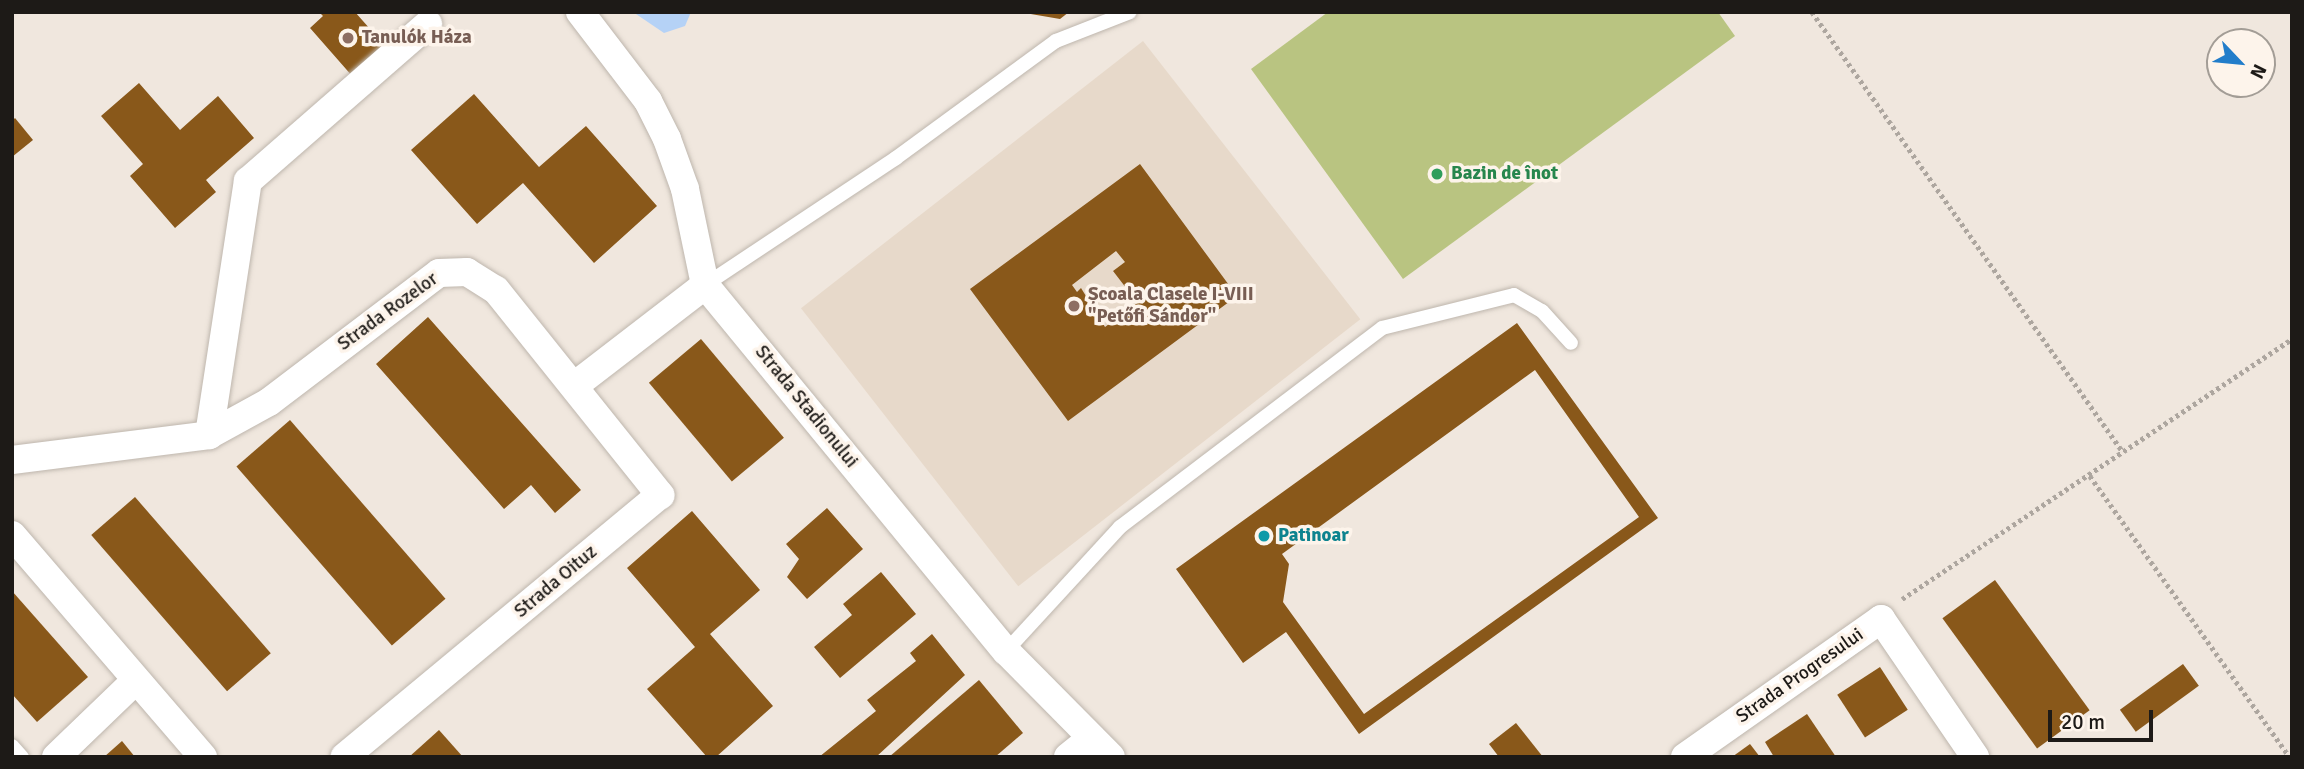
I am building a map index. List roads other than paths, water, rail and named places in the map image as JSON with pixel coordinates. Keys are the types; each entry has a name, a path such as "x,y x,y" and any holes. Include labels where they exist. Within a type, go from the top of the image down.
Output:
{"street":[{"name":"Strada Stadionului","path":"580,12 648,101 667,139 685,189 705,285 1006,650 1078,748 1111,757"},
{"path":"209,435 248,181 428,24"},
{"name":"Strada Rozelor","path":"12,460 209,435 269,402 422,283 454,271 496,290 574,386"},
{"path":"574,386 705,285"},
{"name":"Strada Oituz","path":"345,757 660,495 574,386"},
{"path":"12,535 203,757"},
{"name":"Strada Progresului","path":"1685,757 1881,619 1975,757"},
{"path":"56,757 135,681"}],"lane":[{"path":"705,285 896,158 1056,41 1130,12"},
{"path":"1006,650 1120,527 1382,328 1514,295 1542,311 1571,343"},
{"path":"12,746 22,757"}],"water":[{"path":"633,12 691,12 685,26 664,33"}],"place":[{"name":"Tanulók Háza","path":"348,38"},
{"name":"Bazin de înot","path":"1437,174"},
{"name":"Școala Clasele I-VIII \"Petőfi Sándor\"","path":"1074,306"},
{"name":"Patinoar","path":"1264,536"}]}
